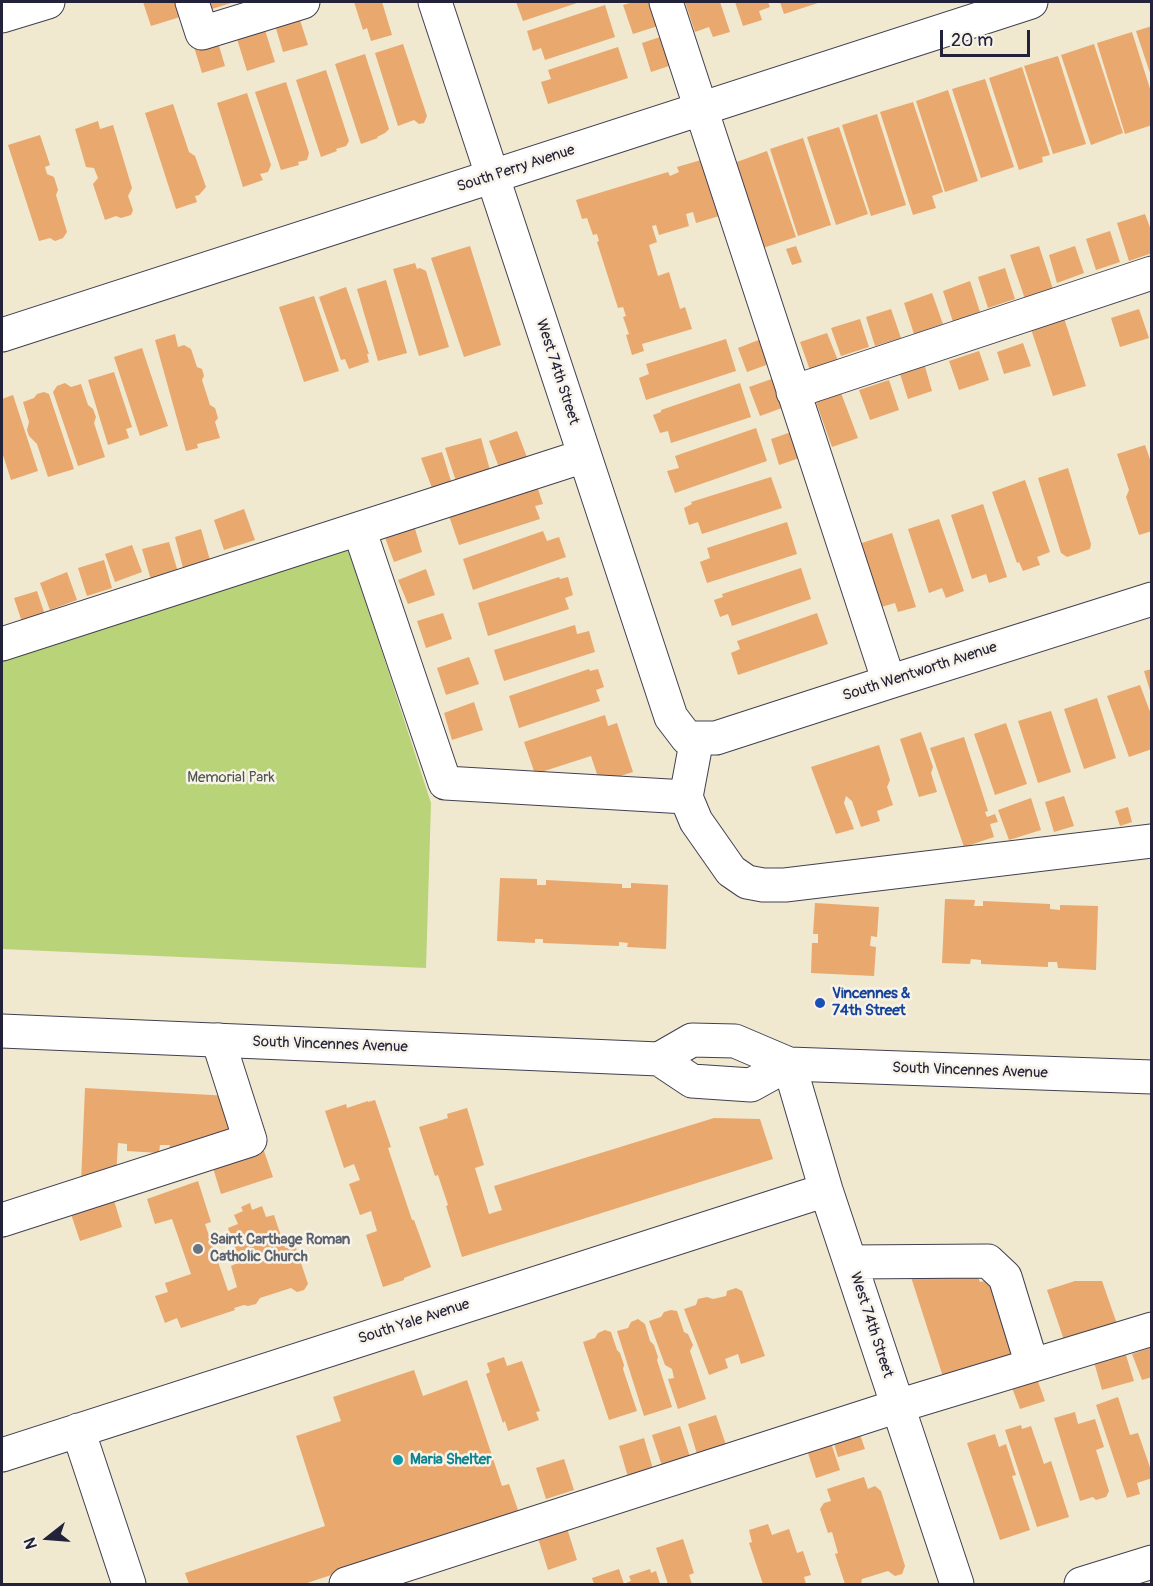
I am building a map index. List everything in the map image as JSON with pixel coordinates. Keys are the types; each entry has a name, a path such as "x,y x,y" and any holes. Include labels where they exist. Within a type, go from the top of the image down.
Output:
{"street":[{"path":"2,16 48,2"},
{"path":"192,2 202,33 303,2"},
{"name":"West 74th Street","path":"435,2 671,717 692,738"},
{"path":"666,2 889,682"},
{"name":"South Perry Avenue","path":"2,335 1031,2"},
{"path":"794,392 1152,273"},
{"path":"2,644 584,456"},
{"path":"359,529 446,783 686,797"},
{"name":"South Wentworth Avenue","path":"692,738 716,738 1152,599"},
{"path":"692,738 686,797 696,821 731,871 747,882 785,885 1152,841"},
{"name":"South Vincennes Avenue","path":"2,1031 659,1059 692,1040 735,1041 789,1064 1152,1077"},
{"path":"2,1220 250,1140 218,1040"},
{"path":"659,1059 692,1081 751,1085 789,1064"},
{"name":"West 74th Street","path":"789,1064 826,1190 957,1584"},
{"name":"South Yale Avenue","path":"2,1455 826,1190"},
{"path":"850,1262 988,1261 1005,1277 1032,1365"},
{"path":"346,1584 898,1406 1152,1329"},
{"path":"78,1430 129,1584"},
{"path":"1081,1584 1152,1562"}],"green space":[{"name":"Memorial Park","path":"349,550 431,803 426,968 2,949 2,659"}],"building":[{"path":"143,2 175,2 180,17 151,26"},
{"path":"210,2 234,2 212,9"},
{"path":"354,2 382,2 392,35 371,41 367,28 363,30"},
{"path":"516,2 580,2 523,21"},
{"path":"634,2 654,2 661,25 633,34 623,5"},
{"path":"685,2 720,2 730,32 713,37 709,27 695,32"},
{"path":"735,2 768,2 770,7 759,11 762,20 743,26"},
{"path":"780,2 821,2 784,14"},
{"path":"605,5 615,37 545,60 541,48 533,51 527,31"},
{"path":"299,17 308,45 283,52 275,25"},
{"path":"1152,26 1152,76 1151,76 1136,31"},
{"path":"265,30 275,62 247,71 237,39"},
{"path":"1132,32 1152,95 1152,125 1125,134 1097,43"},
{"path":"666,35 675,64 651,72 642,43"},
{"path":"217,39 225,66 202,73 194,47"},
{"path":"403,44 427,116 424,123 419,124 414,120 398,126 375,53"},
{"path":"1094,44 1123,133 1091,145 1061,55"},
{"path":"618,47 628,78 548,104 541,82 551,79 548,70"},
{"path":"365,54 389,129 378,138 361,144 335,64"},
{"path":"1058,56 1086,144 1053,154 1024,66"},
{"path":"1022,67 1050,155 1042,157 1043,162 1019,170 989,78"},
{"path":"326,70 349,141 346,146 321,157 296,80"},
{"path":"985,79 1014,167 981,178 952,89"},
{"path":"286,82 309,153 307,160 298,162 299,165 281,170 255,92"},
{"path":"948,90 978,181 945,192 916,101"},
{"path":"247,93 271,165 268,172 260,174 263,180 243,187 217,103"},
{"path":"913,102 943,192 932,196 936,208 913,215 880,112"},
{"path":"173,104 189,152 195,156 206,187 195,196 197,202 176,209 145,113"},
{"path":"877,114 906,205 871,216 842,125"},
{"path":"98,121 100,129 113,125 132,188 128,196 133,210 131,215 121,218 116,216 105,220 93,184 98,178 94,168 86,167 75,129"},
{"path":"839,127 868,214 836,225 807,137"},
{"path":"40,135 50,165 45,167 47,174 54,177 58,190 56,195 67,232 63,238 55,241 50,238 39,241 8,145"},
{"path":"803,138 831,225 798,236 770,149"},
{"path":"767,151 796,237 763,248 734,163"},
{"path":"708,158 726,214 696,223 693,212 686,214 689,226 659,235 656,225 652,226 657,242 649,245 658,276 669,272 680,309 685,307 692,329 642,344 644,351 632,355 626,335 629,334 623,317 626,316 623,307 618,308 597,242 599,241 597,234 593,235 587,218 582,219 576,200 668,172 670,176 679,172 677,167"},
{"path":"1145,214 1152,233 1152,253 1129,261 1117,223"},
{"path":"1110,231 1120,262 1096,270 1086,239"},
{"path":"470,246 501,345 464,357 431,258"},
{"path":"796,246 802,262 792,265 786,249"},
{"path":"1039,246 1053,289 1025,299 1010,255"},
{"path":"1075,246 1084,273 1057,283 1049,255"},
{"path":"415,263 417,269 426,271 449,347 419,356 393,269"},
{"path":"1005,268 1015,299 988,308 978,277"},
{"path":"386,280 407,353 378,361 357,289"},
{"path":"970,281 980,312 953,322 943,291"},
{"path":"346,287 369,354 367,354 369,362 349,369 345,359 341,360 319,297"},
{"path":"932,293 943,324 914,334 904,303"},
{"path":"314,296 339,371 304,382 279,307"},
{"path":"891,309 901,338 875,346 866,317"},
{"path":"1139,309 1149,338 1120,347 1111,318"},
{"path":"1064,318 1086,386 1053,396 1031,329"},
{"path":"860,319 869,347 841,356 831,328"},
{"path":"827,333 839,363 811,373 800,342"},
{"path":"175,334 178,347 184,345 191,349 197,367 202,369 204,376 202,380 210,405 215,408 218,418 215,422 220,438 197,444 198,448 186,451 155,340"},
{"path":"769,336 777,361 747,372 738,348"},
{"path":"726,339 736,371 646,400 639,378 649,374 646,364"},
{"path":"1023,343 1031,366 1004,374 997,352"},
{"path":"142,348 168,426 140,436 114,357"},
{"path":"979,351 989,380 959,390 949,361"},
{"path":"924,363 932,391 908,399 899,371"},
{"path":"114,372 132,427 126,429 129,438 108,445 88,380"},
{"path":"780,376 790,405 760,416 749,387"},
{"path":"889,380 899,410 870,420 859,390"},
{"path":"65,383 71,387 81,384 88,405 93,409 96,417 94,423 105,457 78,466 53,392 57,386"},
{"path":"740,383 751,417 671,443 668,431 660,433 653,415 661,410"},
{"path":"44,392 49,394 74,469 48,477 37,444 29,436 27,430 29,422 23,402"},
{"path":"841,393 858,438 832,447 816,402"},
{"path":"13,395 38,471 11,480 2,452 2,399"},
{"path":"756,428 767,461 675,493 667,471 679,468 675,456"},
{"path":"797,430 805,456 779,465 771,439"},
{"path":"517,431 528,460 500,470 489,441"},
{"path":"481,438 490,470 456,481 445,448"},
{"path":"1145,445 1152,465 1152,531 1139,535 1126,497 1129,490 1117,454"},
{"path":"442,452 451,481 432,488 421,458"},
{"path":"1068,468 1091,544 1090,549 1067,557 1061,553 1038,478"},
{"path":"771,477 782,508 702,534 698,522 689,525 684,508 692,504 691,502"},
{"path":"1025,480 1050,552 1037,557 1040,565 1023,571 1019,562 1017,563 992,492"},
{"path":"537,486 543,504 535,506 540,519 459,545 448,513"},
{"path":"983,504 1007,577 989,583 986,574 972,579 951,515"},
{"path":"244,509 255,540 224,550 214,520"},
{"path":"939,519 964,591 946,598 942,588 929,593 908,529"},
{"path":"413,522 422,552 394,562 383,532"},
{"path":"787,522 797,554 707,583 700,562 710,558 707,548"},
{"path":"201,529 210,560 183,568 175,537"},
{"path":"543,531 547,541 559,537 566,557 473,590 463,559"},
{"path":"892,533 916,607 898,612 895,603 881,607 859,544"},
{"path":"169,542 178,572 151,580 142,549"},
{"path":"132,545 142,572 115,582 105,554"},
{"path":"104,560 112,588 87,596 78,568"},
{"path":"801,568 811,599 732,626 728,614 720,617 714,600 723,597 722,594"},
{"path":"426,569 435,595 408,604 398,580"},
{"path":"67,572 77,600 50,610 40,583"},
{"path":"559,577 560,579 568,577 573,595 565,598 569,609 488,636 478,603"},
{"path":"37,591 45,615 22,622 14,598"},
{"path":"443,613 452,639 426,648 417,621"},
{"path":"817,613 828,644 738,675 731,653 740,649 737,641"},
{"path":"575,625 577,634 589,631 595,652 504,681 494,650"},
{"path":"469,657 479,684 446,695 437,668"},
{"path":"589,669 590,671 598,669 604,687 596,690 600,701 519,728 509,696"},
{"path":"1152,669 1152,694 1151,694 1144,671"},
{"path":"1140,685 1152,717 1152,749 1129,757 1107,696"},
{"path":"1097,698 1116,758 1084,769 1064,709"},
{"path":"474,702 483,730 452,740 444,713"},
{"path":"1051,711 1071,772 1038,783 1018,721"},
{"path":"605,715 608,726 617,723 633,772 611,779 598,777 591,756 535,774 524,742"},
{"path":"1006,723 1027,784 995,795 974,734"},
{"path":"921,732 933,767 931,773 937,792 919,797 900,739"},
{"path":"964,737 988,811 985,812 987,817 995,814 998,822 990,824 994,837 964,847 930,748"},
{"path":"879,745 890,780 887,787 893,805 877,811 880,821 861,827 852,801 846,796 844,803 854,829 836,834 811,767"},
{"path":"1064,796 1074,826 1054,832 1045,802"},
{"path":"1031,798 1041,830 1009,840 998,810"},
{"path":"1128,807 1132,822 1120,826 1115,811"},
{"path":"500,878 537,879 537,885 546,885 546,880 622,884 622,888 631,888 631,883 668,885 666,949 627,947 628,943 619,942 619,946 543,943 543,939 535,939 535,943 497,941"},
{"path":"945,899 975,900 974,906 983,906 983,901 1050,904 1050,909 1060,910 1060,905 1098,906 1096,970 1058,968 1057,962 1048,962 1048,967 981,964 981,960 971,959 970,964 942,963"},
{"path":"815,903 879,907 877,937 871,936 870,946 876,947 874,976 811,973 812,943 818,943 818,934 813,934"},
{"path":"85,1088 230,1096 242,1133 169,1149 170,1145 160,1145 159,1153 127,1151 127,1144 118,1143 116,1176 81,1183"},
{"path":"375,1100 412,1220 414,1220 431,1267 383,1287 366,1235 377,1231 371,1211 360,1215 349,1184 360,1180 354,1164 344,1168 325,1111 346,1104 347,1108"},
{"path":"467,1108 484,1165 475,1168 489,1214 502,1210 494,1186 714,1118 760,1119 773,1159 462,1257 446,1206 448,1205 438,1175 435,1176 419,1127 448,1118 447,1114"},
{"path":"264,1151 273,1177 221,1194 213,1168"},
{"path":"198,1181 211,1222 205,1224 228,1291 237,1287 231,1266 240,1262 228,1228 238,1224 234,1215 243,1211 241,1207 250,1203 252,1210 262,1206 266,1217 274,1215 285,1248 295,1245 308,1284 304,1290 297,1292 291,1288 260,1298 256,1304 234,1308 235,1310 181,1328 177,1318 165,1323 155,1296 168,1292 165,1283 191,1274 172,1219 155,1224 147,1199"},
{"path":"113,1197 122,1227 80,1241 70,1211"},
{"path":"910,1274 978,1277 980,1282 989,1280 1017,1359 945,1383"},
{"path":"1075,1281 1102,1281 1117,1324 1065,1343 1047,1290"},
{"path":"736,1288 742,1291 765,1356 741,1364 738,1354 725,1359 728,1368 709,1375 684,1309 696,1305 698,1299 726,1296 727,1291"},
{"path":"671,1310 677,1311 684,1332 688,1334 693,1345 690,1351 706,1399 678,1409 668,1379 674,1378 672,1369 665,1365 649,1321"},
{"path":"638,1319 645,1324 650,1341 654,1345 672,1407 644,1416 617,1331 628,1328 631,1322"},
{"path":"605,1330 611,1332 620,1353 637,1411 609,1420 583,1342 595,1338 598,1333"},
{"path":"1152,1347 1152,1377 1142,1380 1132,1354"},
{"path":"1125,1352 1134,1381 1102,1390 1094,1362"},
{"path":"504,1357 507,1366 522,1361 540,1411 536,1412 539,1420 508,1431 486,1374 490,1372 487,1363"},
{"name":"Maria Shelter","path":"414,1370 423,1396 467,1380 502,1486 509,1484 519,1513 304,1584 189,1584 185,1573 325,1526 296,1436 341,1421 333,1397"},
{"path":"1036,1376 1045,1401 1020,1409 1011,1385"},
{"path":"1118,1397 1130,1435 1138,1433 1152,1473 1152,1478 1137,1483 1140,1494 1127,1498 1096,1405"},
{"path":"1075,1412 1078,1424 1095,1419 1104,1447 1096,1450 1109,1491 1106,1497 1096,1500 1093,1497 1080,1501 1054,1418"},
{"path":"716,1415 726,1445 697,1454 688,1424"},
{"path":"1021,1425 1022,1429 1031,1426 1044,1464 1051,1461 1069,1517 1037,1527 1005,1430"},
{"path":"680,1426 690,1457 662,1466 652,1435"},
{"path":"859,1432 865,1449 838,1457 833,1440"},
{"path":"995,1434 999,1447 1006,1444 1016,1475 1012,1476 1030,1530 1000,1540 967,1443"},
{"path":"644,1438 653,1469 628,1477 619,1446"},
{"path":"831,1443 840,1470 816,1478 807,1450"},
{"path":"564,1459 574,1490 546,1499 536,1468"},
{"path":"864,1477 868,1489 875,1486 881,1491 905,1566 902,1574 895,1576 888,1571 862,1579 861,1584 845,1584 835,1554 838,1553 832,1532 828,1533 820,1509 824,1503 831,1501 827,1489"},
{"path":"768,1524 772,1535 789,1529 797,1553 803,1551 811,1575 804,1577 806,1584 763,1584 749,1543 752,1542 749,1530"},
{"path":"566,1525 577,1560 548,1570 537,1535"},
{"path":"683,1539 694,1573 689,1575 692,1584 668,1584 656,1548"},
{"path":"619,1569 624,1584 594,1584 592,1578"},
{"path":"650,1569 651,1573 656,1571 660,1584 626,1584 631,1581 629,1576"}],"place":[{"name":"Vincennes & 74th Street","path":"820,1003"},
{"name":"Saint Carthage Roman Catholic Church","path":"198,1249"},
{"name":"Maria Shelter","path":"398,1460"}]}
